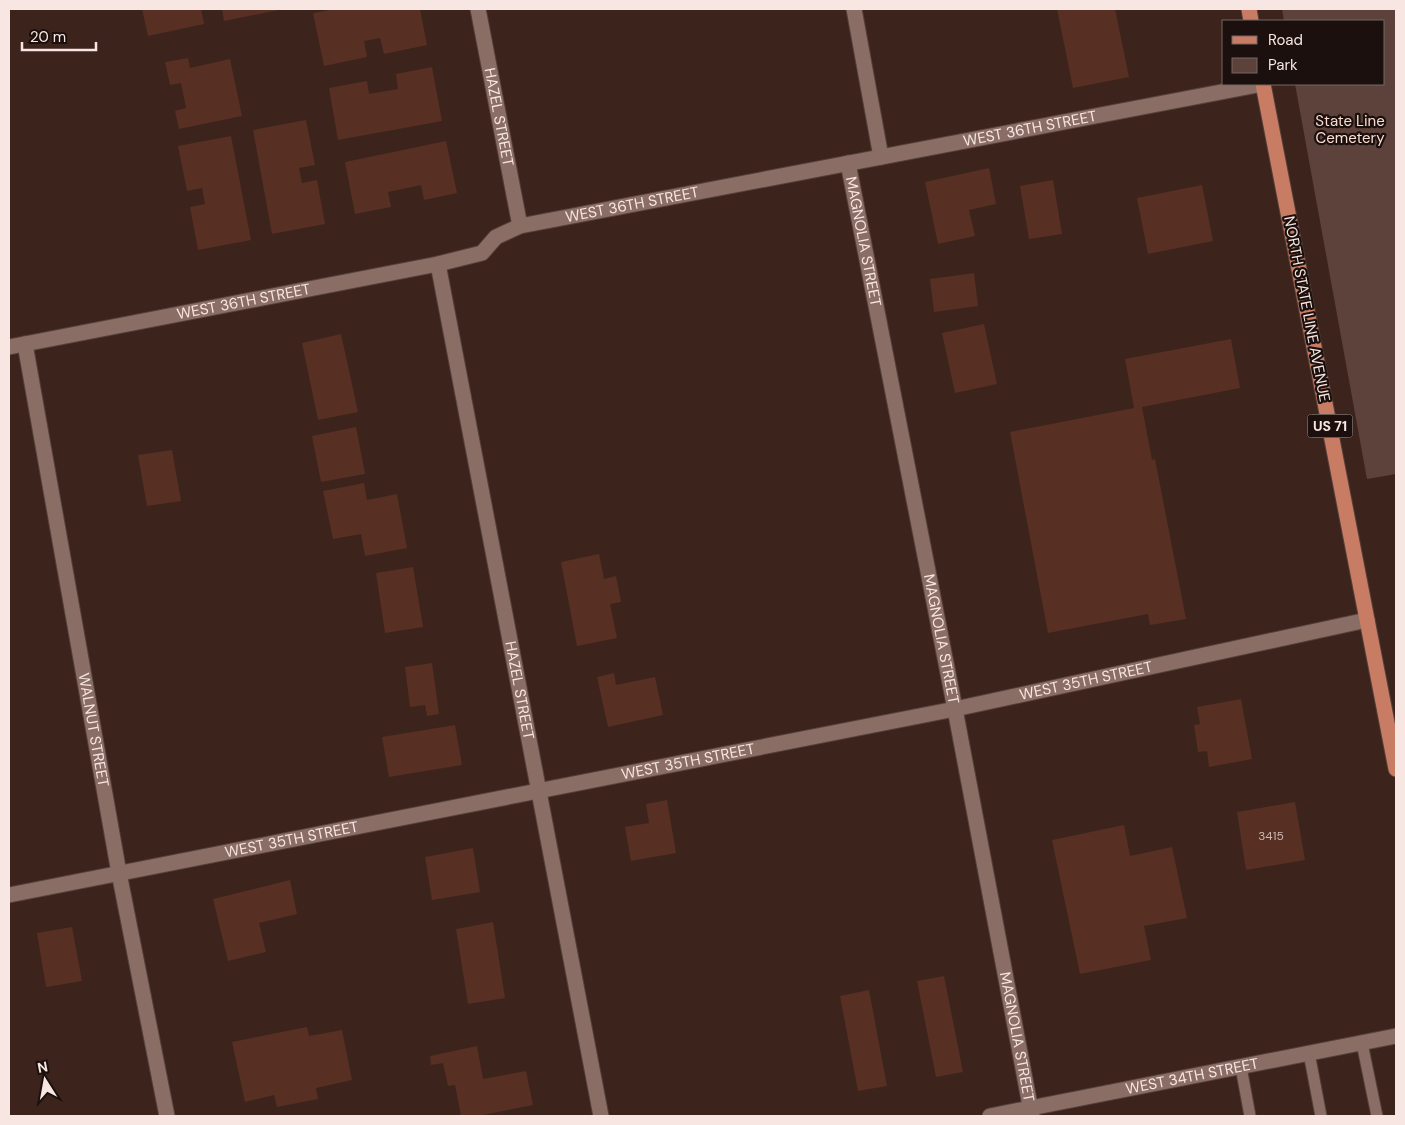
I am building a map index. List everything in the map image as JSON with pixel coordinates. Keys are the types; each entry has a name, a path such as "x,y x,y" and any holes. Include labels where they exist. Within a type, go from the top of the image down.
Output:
{"main road":[{"name":"NORTH STATE LINE AVENUE","path":"1263,85 1367,620 1391,716 1396,769"}],"street":[{"name":"HAZEL STREET","path":"478,9 520,226"},
{"path":"854,9 881,157"},
{"name":"WEST 36TH STREET","path":"9,347 438,264 482,253 496,237 520,226 1258,85"},
{"name":"MAGNOLIA STREET","path":"848,163 955,709 1031,1112"},
{"name":"HAZEL STREET","path":"438,264 601,1116"},
{"name":"WALNUT STREET","path":"25,344 119,873 167,1116"},
{"name":"WEST 35TH STREET","path":"9,895 955,709 1367,620"},
{"name":"WEST 34TH STREET","path":"990,1116 1031,1112 1396,1036"}],"lane":[{"path":"1362,1043 1377,1116"},
{"path":"1309,1053 1321,1116"},
{"path":"1240,1067 1250,1116"}],"green space":[{"name":"State Line Cemetery","path":"1282,9 1396,9 1396,474 1367,479 1295,85 1385,85 1385,20 1284,20"}],"building":[{"path":"142,9 201,9 204,24 148,36"},
{"path":"222,9 279,9 279,10 224,21"},
{"path":"335,9 420,9 427,45 384,54 380,38 364,41 367,57 324,66 313,13"},
{"path":"1057,9 1115,9 1129,77 1073,88"},
{"path":"188,58 190,68 230,59 242,116 179,129 175,111 186,108 181,83 170,85 165,62"},
{"path":"432,67 442,121 338,140 329,88 367,81 369,94 398,89 396,74"},
{"path":"306,120 315,165 299,168 302,183 317,180 325,224 272,234 253,130"},
{"path":"231,136 251,240 198,250 190,207 205,204 202,188 187,191 178,146"},
{"path":"446,141 457,193 424,200 421,185 388,192 391,207 355,214 345,162"},
{"path":"989,168 996,204 969,210 975,236 938,244 925,182"},
{"path":"1053,180 1062,234 1029,239 1020,186"},
{"path":"1202,185 1213,241 1148,254 1137,198"},
{"path":"974,273 978,306 934,312 930,279"},
{"path":"984,324 997,384 955,393 942,333"},
{"path":"341,334 358,412 318,420 302,343"},
{"path":"1231,339 1240,388 1142,407 1152,460 1155,459 1186,619 1150,625 1148,614 1048,633 1010,432 1134,408 1125,359"},
{"path":"356,427 365,474 321,482 312,436"},
{"path":"172,450 181,501 147,506 138,455"},
{"path":"364,483 367,500 397,494 407,548 365,556 361,534 333,539 323,491"},
{"path":"599,554 604,579 616,576 621,602 610,604 617,638 577,646 561,562"},
{"path":"413,567 423,627 385,633 376,573"},
{"path":"432,663 439,714 427,716 425,705 410,707 405,667"},
{"path":"614,673 616,685 655,677 663,715 608,727 597,677"},
{"path":"1241,699 1252,759 1209,767 1207,751 1198,752 1194,725 1200,724 1197,707"},
{"path":"455,725 462,765 389,777 382,737"},
{"path":"667,800 676,853 631,861 625,827 649,823 646,804"},
{"path":"1295,802 1305,860 1246,870 1237,812"},
{"path":"1124,825 1130,856 1172,847 1187,918 1144,926 1151,960 1080,974 1052,840"},
{"path":"473,848 480,892 432,900 425,857"},
{"path":"290,880 297,914 259,923 266,952 228,961 213,899"},
{"path":"493,922 505,998 468,1004 456,929"},
{"path":"72,927 82,981 46,987 37,933"},
{"path":"944,976 963,1072 936,1077 917,981"},
{"path":"869,990 887,1086 858,1091 840,996"},
{"path":"307,1027 309,1036 342,1030 352,1080 316,1088 318,1099 277,1107 274,1095 245,1102 232,1042"},
{"path":"477,1046 483,1079 526,1071 533,1105 478,1116 461,1116 455,1085 448,1086 443,1063 431,1065 430,1056"}]}
